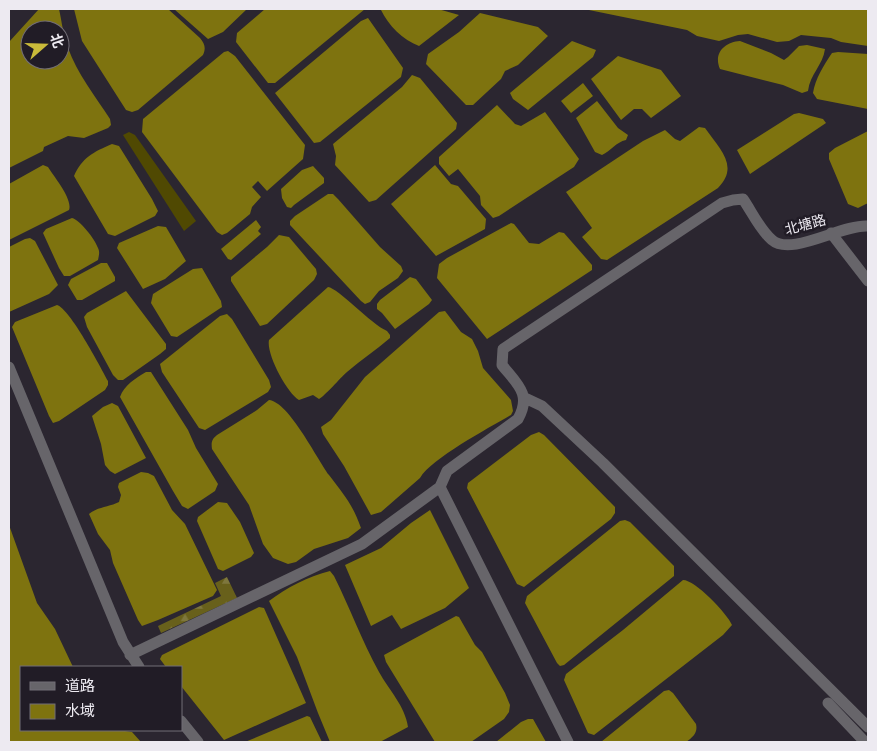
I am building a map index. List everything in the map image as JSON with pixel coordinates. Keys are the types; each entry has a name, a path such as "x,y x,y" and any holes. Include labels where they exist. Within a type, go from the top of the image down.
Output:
{"street":[{"name":"北塘路","path":"525,398 522,390 502,365 504,349 722,203 743,199 770,239 778,245 800,244 856,226 868,226"},
{"path":"831,233 868,281"},
{"path":"9,368 119,633 130,655 138,666"},
{"path":"130,655 362,544 440,488 447,471 518,419 524,409 525,398 542,406 603,463 868,727"},
{"path":"440,488 568,742"},
{"path":"828,702 865,742"},
{"path":"182,722 198,742"}],"shaded area":[{"path":"129,132 135,135 196,221 184,231 123,135"}],"green space":[{"path":"227,577 237,598 161,633 158,626 221,596 215,583"}],"water":[{"path":"39,9 59,9 61,20 29,20"},
{"path":"74,9 168,9 200,38 205,46 204,53 138,110 132,112 126,110 82,41"},
{"path":"174,9 247,9 223,32 208,39"},
{"path":"265,9 365,9 275,83 268,83 236,42 237,33"},
{"path":"382,9 438,9 459,15 419,46 407,40 392,26 384,16"},
{"path":"584,9 868,9 868,46 841,42 831,38 801,35 789,41 777,42 748,34 719,41 697,36 687,30"},
{"path":"480,13 538,27 548,36 518,65 505,71 501,79 473,105 466,105 426,64 428,54 459,32"},
{"path":"368,18 403,68 401,77 320,142 314,143 275,93 361,21"},
{"path":"20,30 20,70 70,70 70,52 76,66 110,119 111,125 84,138 68,136 44,147 43,151 9,168 9,42"},
{"path":"572,41 596,50 593,57 528,110 513,99 510,93"},
{"path":"740,41 784,60 799,46 807,45 825,49 808,91 802,93 783,85 720,69 718,63 719,53 725,46"},
{"path":"228,51 235,56 305,145 303,159 267,191 258,181 252,187 261,197 252,207 250,214 222,235 217,232 142,132 143,119 224,52"},
{"path":"832,53 868,54 868,109 817,99 813,93 818,77 826,62"},
{"path":"618,56 661,70 681,96 651,118 642,109 634,109 621,120 591,79"},
{"path":"412,75 420,78 457,123 456,129 376,200 369,202 335,165 336,156 333,144 402,87"},
{"path":"583,83 593,96 571,113 561,101"},
{"path":"597,101 618,128 628,135 626,140 602,155 595,152 576,118"},
{"path":"497,105 515,124 521,126 545,112 579,159 574,167 499,216 493,218 481,205 480,196 458,169 449,176 439,164 439,157"},
{"path":"799,113 823,119 826,123 750,174 737,150 794,114"},
{"path":"699,127 705,128 725,157 727,172 724,180 718,188 607,260 601,259 582,237 592,228 566,192 643,141 665,130 680,141"},
{"path":"868,131 868,203 858,208 848,204 829,159 829,153"},
{"path":"112,144 119,146 158,211 155,216 115,236 108,234 74,176 89,156"},
{"path":"43,165 48,167 62,188 68,200 69,210 9,240 9,184"},
{"path":"435,165 451,184 458,186 486,219 485,229 436,256 391,204"},
{"path":"313,166 324,178 324,183 291,208 287,207 282,198 281,189 302,170"},
{"path":"328,194 333,194 338,199 380,247 401,266 403,271 398,278 379,291 370,302 365,304 290,225 290,221 295,216"},
{"path":"72,218 79,222 91,235 99,249 99,255 98,260 70,276 64,276 43,233 46,229"},
{"path":"256,220 261,227 258,231 261,234 231,260 228,259 221,249"},
{"path":"511,223 514,224 529,243 539,244 559,232 564,233 592,265 592,270 487,339 437,278 439,264"},
{"path":"158,226 166,227 186,261 165,279 143,289 117,248 119,243"},
{"path":"279,235 289,237 316,269 317,274 314,280 267,324 260,326 231,281 231,277"},
{"path":"30,238 35,241 58,285 49,294 9,312 9,247"},
{"path":"101,263 107,263 115,277 115,281 82,300 77,300 68,285 71,279"},
{"path":"202,268 221,301 222,307 177,337 171,336 151,303 153,294 193,269"},
{"path":"410,277 416,279 432,300 395,329 377,309 377,304"},
{"path":"328,287 339,293 387,331 390,338 347,372 322,397 319,399 313,395 299,400 289,390 278,373 271,354 269,340"},
{"path":"126,291 166,344 166,349 123,380 118,380 113,375 87,327 84,317 87,313"},
{"path":"57,305 63,309 77,327 92,351 108,381 108,385 105,390 59,421 53,423 12,327 15,322"},
{"path":"445,311 461,332 472,339 483,368 511,400 513,411 511,415 448,453 426,470 420,478 381,512 371,515 344,466 323,434 321,427 331,420 365,377 439,312"},
{"path":"227,314 232,319 269,380 271,387 268,392 205,430 199,428 162,372 160,364 220,316"},
{"path":"146,372 151,372 188,430 196,448 218,484 215,491 188,509 182,506 120,397 127,385"},
{"path":"269,400 277,403 294,420 347,500 361,528 348,538 314,549 296,562 288,564 273,558 263,544 249,505 212,449 212,441 217,435 257,410"},
{"path":"112,403 118,406 146,458 115,474 105,465 101,444 92,416 103,407"},
{"path":"539,432 615,507 615,513 611,519 524,587 517,584 467,488 468,483 531,435"},
{"path":"141,472 154,476 172,510 185,524 217,590 213,596 142,626 113,563 110,550 98,534 89,514 119,502 121,495 118,487 119,483"},
{"path":"218,502 227,503 240,522 254,553 251,557 223,571 218,569 197,521 198,517"},
{"path":"430,510 469,588 445,608 401,629 392,615 371,626 345,565 381,548"},
{"path":"620,521 630,522 674,566 674,576 564,665 560,666 525,603 527,596"},
{"path":"9,525 37,603 55,629 73,666 20,666 20,731 125,731 132,732 141,742 9,742"},
{"path":"330,571 340,588 373,660 404,712 408,727 380,742 330,742 297,657 269,601 298,583"},
{"path":"683,580 695,585 710,598 732,625 723,635 594,735 588,733 564,680 566,674"},
{"path":"259,607 264,608 306,703 224,740 182,687 182,666 165,666 160,659 162,655"},
{"path":"456,616 459,617 475,645 482,652 505,693 510,705 509,712 504,719 471,742 435,742 386,662 384,655"},
{"path":"669,690 696,724 696,732 689,740 686,742 601,742 664,691"},
{"path":"307,716 310,717 322,742 245,742"},
{"path":"533,719 546,742 496,742 521,722"}]}
